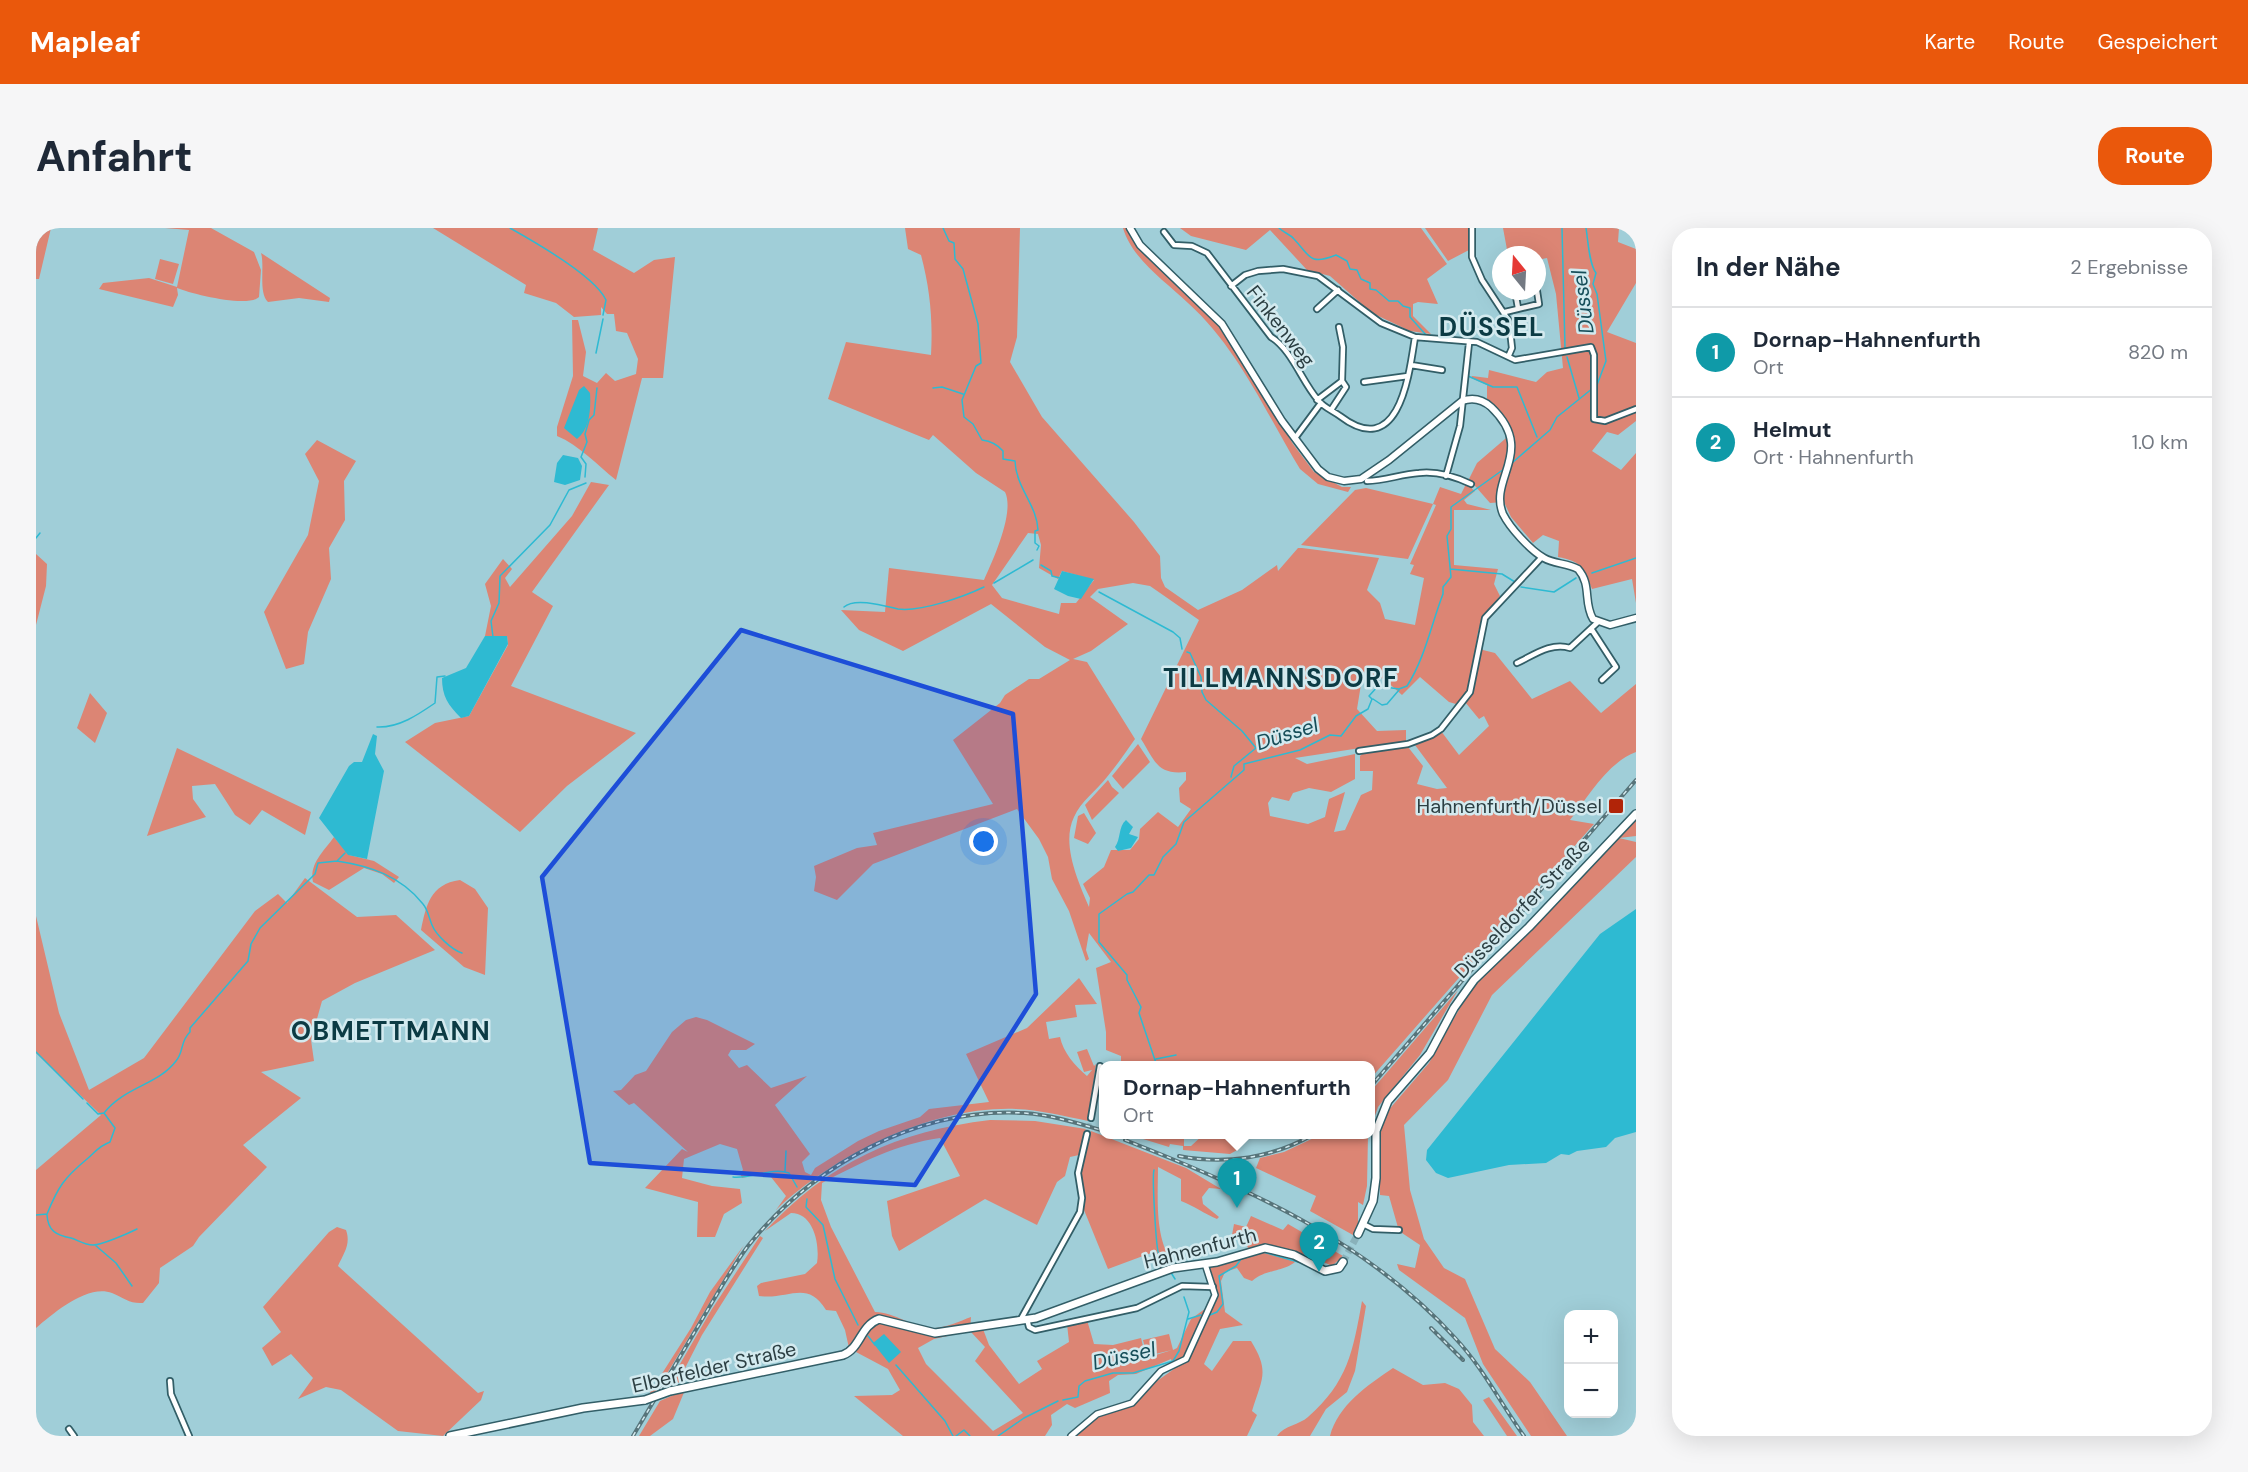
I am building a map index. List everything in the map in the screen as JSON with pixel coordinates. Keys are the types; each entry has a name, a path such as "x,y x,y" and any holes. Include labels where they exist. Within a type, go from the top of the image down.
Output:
{"main road":[{"path":"1130,228 1140,245 1228,332 1263,391 1323,474 1338,480 1354,481 1389,460 1462,401 1470,398 1482,400 1504,421 1509,434 1509,469 1500,494 1503,514 1542,557 1578,569 1585,577 1589,612 1598,622 1610,625 1636,618"},
{"name":"Düsseldorfer Straße","path":"1358,1234 1373,1201 1376,1186 1376,1131 1388,1101 1426,1059 1454,1008 1473,980 1537,919 1636,814"},
{"name":"Hahnenfurth","path":"968,1328 1047,1315 1173,1268 1205,1264 1265,1248 1294,1255 1325,1271 1339,1268 1343,1262"},
{"name":"Elberfelder Straße","path":"450,1436 583,1408 617,1406 645,1400 670,1391 843,1355 855,1348 865,1329 879,1319 924,1332 945,1332 968,1328"}],"street":[{"path":"1472,228 1472,257 1488,289 1504,312 1511,335 1509,355"},
{"name":"Finkenweg","path":"1164,232 1174,245 1201,250 1281,346 1319,401 1356,427 1380,427 1392,419 1397,412 1411,365 1415,337"},
{"path":"1232,286 1245,275 1283,269 1318,276 1381,323 1415,337 1477,342 1501,355 1509,355 1515,360 1592,347 1594,355 1592,415 1598,421 1636,409"},
{"path":"1317,309 1338,290"},
{"path":"1517,300 1518,308"},
{"path":"1504,312 1539,304 1538,300"},
{"path":"1331,410 1346,387 1342,381 1343,347 1339,327"},
{"path":"1446,476 1460,426 1469,343"},
{"path":"1411,365 1442,370"},
{"path":"1364,382 1408,376"},
{"path":"1295,438 1319,401 1342,381"},
{"path":"1367,481 1383,481 1419,473 1446,476 1471,484"},
{"path":"1359,751 1408,744 1441,729 1470,692 1485,618 1542,557"},
{"path":"1517,663 1559,645 1570,648 1598,622"},
{"path":"1592,630 1616,667 1602,680"},
{"path":"1091,1118 1099,1072"},
{"path":"1087,1134 1078,1173 1082,1198 1080,1212 1024,1319 1029,1327 1035,1330 1137,1308 1182,1286 1213,1287"},
{"path":"1363,1224 1373,1229 1400,1230"},
{"path":"1071,1436 1090,1418 1132,1403 1161,1371 1186,1359 1215,1295 1205,1264"},
{"path":"171,1381 171,1394 189,1436"},
{"path":"69,1429 74,1436"}],"highlighted area":[{"path":"741,630 1013,714 1036,994 915,1185 590,1163 542,877"}],"shaded area":[{"path":"36,228 51,228 39,279 36,279"},
{"path":"165,228 211,228 254,252 261,270 259,297 253,300 232,301 177,288 178,295 173,307 99,289 103,283 149,278 177,287 189,230"},
{"path":"433,228 598,228 593,250 634,273 654,260 675,257 663,378 642,378 616,480 580,450 557,436 557,427 573,376 572,320 578,320 586,352 583,376 597,383 606,373 615,381 636,374 638,359 627,333 616,331 614,314 607,314 601,307 601,315 574,317 556,303 524,293 526,285"},
{"path":"905,228 1020,228 1017,337 1010,362 1042,417 1134,522 1160,556 1161,578 1165,587 1198,610 1242,590 1277,565 1278,571 1298,548 1302,548 1379,558 1367,590 1380,603 1385,619 1415,625 1424,578 1410,574 1414,565 1410,564 1436,505 1433,504 1440,487 1461,494 1466,484 1475,491 1464,500 1467,504 1491,510 1454,510 1454,565 1498,569 1494,584 1500,596 1479,627 1471,680 1463,697 1456,704 1449,702 1420,677 1402,695 1384,679 1363,672 1357,709 1377,731 1406,730 1406,741 1295,758 1307,764 1355,754 1355,779 1331,792 1309,788 1293,793 1289,801 1272,797 1268,803 1270,816 1308,824 1325,817 1329,799 1345,792 1334,832 1345,830 1361,795 1372,790 1373,771 1360,771 1360,756 1363,753 1408,747 1423,766 1417,784 1437,789 1447,788 1415,745 1441,731 1459,755 1489,726 1484,716 1479,719 1465,702 1474,689 1480,645 1483,650 1495,653 1532,699 1570,681 1601,713 1636,684 1636,752 1607,772 1570,820 1594,824 1375,1073 1375,1061 1121,1061 1121,1056 1106,1050 1106,1032 1096,968 1111,962 1089,933 1086,950 1089,959 1086,961 1069,911 1052,879 1048,857 1039,839 1017,809 873,864 837,900 814,891 816,877 814,866 857,848 877,845 873,833 993,804 953,740 1000,703 1005,695 1029,679 1039,679 1070,660 1045,647 991,604 903,651 859,630 841,610 885,612 889,568 984,580 1005,523 1007,501 1005,492 976,473 933,435 929,440 828,399 846,342 931,355 932,329 929,292 921,255 908,249","holes":["1028,533 1038,534 1041,545 1039,568 1058,579 1062,571 1094,580 1076,603 1061,603 1059,614 1002,598 992,585","1133,583 1150,586 1199,620 1141,739 1154,760 1163,769 1186,772 1186,780 1179,788 1180,802 1191,809 1178,827 1158,812 1140,829 1139,839 1130,850 1111,850 1104,867 1083,884 1090,898 1089,907 1072,862 1070,828 1081,806 1103,782 1135,739 1087,662 1073,659 1091,651 1128,624 1090,597 1098,589"]},
{"path":"1123,228 1128,228 1224,331 1293,444 1314,472 1342,487 1351,487 1348,492 1318,484 1300,469 1250,382 1222,340 1188,303 1141,260 1127,239"},
{"path":"1180,228 1421,228 1447,264 1427,279 1438,304 1418,302 1413,304 1413,316 1431,334 1410,331 1372,313 1330,276 1307,270 1270,230 1246,250 1191,236"},
{"path":"1425,228 1469,228 1469,250 1448,261"},
{"path":"1503,228 1619,228 1618,242 1636,249 1636,283 1607,332 1636,343 1636,421 1618,435 1607,432 1592,451 1621,470 1636,453 1636,603 1632,579 1592,589 1587,576 1577,563 1558,557 1559,541 1543,535 1533,543 1511,517 1504,502 1490,503 1469,479 1477,463 1512,433 1507,421 1487,401 1487,385 1471,378 1472,376 1488,378 1489,370 1536,382 1547,372 1563,368 1556,294 1546,258 1546,246 1506,246"},
{"path":"261,253 330,298 329,302 299,298 268,302 262,286"},
{"path":"160,259 179,264 173,284 155,279"},
{"path":"317,440 356,461 344,481 345,520 329,548 331,579 308,632 304,664 286,669 264,612 308,535 319,481 305,454"},
{"path":"591,482 609,485 532,592 553,606 511,686 636,733 567,786 520,832 405,742 435,723 469,716 508,645 507,636 485,636 491,606 485,584 503,559 512,569 505,578 510,587 572,516"},
{"path":"1366,488 1433,504 1408,559 1301,545 1355,490"},
{"path":"36,554 47,564 46,586 36,625"},
{"path":"90,693 107,713 95,743 77,728"},
{"path":"1138,744 1150,762 1123,789 1112,776"},
{"path":"177,748 311,812 305,835 262,810 250,825 235,815 215,784 192,786 193,799 206,817 147,836"},
{"path":"1108,780 1119,793 1092,820 1085,805"},
{"path":"1084,813 1096,833 1088,844 1074,838 1078,816"},
{"path":"1636,818 1636,836 1619,838 1636,842 1636,857 1492,995 1448,1080 1404,1125 1410,1190 1424,1239 1444,1268 1465,1279 1495,1349 1530,1382 1567,1436 1531,1436 1483,1364 1465,1318 1399,1270 1397,1264 1415,1268 1420,1245 1399,1231 1389,1196 1380,1195 1379,1139 1386,1113 1429,1063 1470,990 1533,929"},
{"path":"334,837 349,855 374,861 399,877 394,883 382,874 364,868 329,890 313,882 315,864"},
{"path":"305,878 357,917 396,915 435,950 355,983 322,1001 311,1040 314,1061 261,1072 301,1098 243,1145 267,1167 193,1246 160,1268 159,1283 143,1303 131,1302 102,1291 92,1293 71,1302 36,1328 36,1170 101,1115 36,1053 36,916 59,1013 89,1090 144,1058 255,911 278,894 287,903"},
{"path":"460,880 475,889 488,908 485,975 464,967 421,930 428,905 436,891 450,882"},
{"path":"1079,978 1097,1004 1075,1005 1077,1017 1046,1022 1049,1039 1060,1037 1070,1058 1087,1076 1092,1070 1084,1072 1077,1052 1087,1049 1094,1066 1096,1064 1088,1121 1016,1109 984,1110 919,1125 887,1137 827,1170 776,1210 786,1196 767,1172 742,1178 740,1173 743,1170 737,1149 720,1144 684,1159 682,1178 712,1186 740,1189 742,1203 724,1214 715,1237 697,1237 698,1202 645,1188 682,1149 688,1152 634,1103 629,1105 613,1091 621,1090 635,1075 646,1071 672,1032 686,1020 696,1017 707,1020 755,1044 746,1050 731,1050 728,1055 739,1068 747,1065 771,1088 807,1076 775,1105 810,1154 802,1162 805,1172 811,1175 815,1168 858,1141 920,1117 929,1109 989,1102 966,1054 1027,1028"},
{"path":"1458,990 1420,1055 1378,1107 1375,1116 1375,1086"},
{"path":"990,1120 1035,1121 1086,1129 1083,1139 1089,1137 1091,1131 1099,1134 1099,1139 1112,1139 1186,1168 1221,1189 1209,1188 1202,1197 1203,1204 1219,1217 1217,1219 1181,1201 1181,1179 1158,1167 1160,1231 1163,1243 1174,1264 1161,1269 1151,1253 1108,1269 1084,1210 1079,1155 1070,1157 1065,1176 1057,1182 1037,1225 985,1199 899,1251 892,1236 887,1201 960,1176 940,1138 894,1150 822,1183 821,1200 831,1227 875,1312 927,1328 948,1326 971,1317 970,1331 983,1329 989,1345 1019,1384 1042,1369 1037,1361 1069,1342 1067,1324 1087,1320 1094,1344 1113,1345 1141,1338 1146,1358 1172,1350 1147,1356 1143,1340 1169,1334 1173,1350 1177,1348 1191,1319 1209,1306 1215,1292 1207,1265 1231,1259 1248,1248 1243,1235 1232,1235 1234,1224 1246,1227 1251,1216 1283,1230 1288,1224 1343,1256 1332,1266 1304,1253 1291,1265 1265,1273 1252,1281 1244,1278 1237,1268 1225,1272 1221,1281 1225,1312 1243,1325 1220,1329 1204,1364 1212,1371 1233,1341 1251,1341 1261,1360 1262,1375 1252,1411 1257,1415 1247,1436 1073,1436 1099,1415 1133,1404 1150,1386 1174,1369 1171,1359 1136,1374 1118,1375 1109,1381 1110,1393 1075,1408 1067,1404 1051,1415 1052,1425 1045,1436 903,1436 854,1396 892,1395 900,1390 888,1369 856,1352 863,1339 856,1336 849,1348 845,1330 836,1311 826,1310 812,1295 797,1293 759,1296 757,1286 761,1283 805,1274 817,1263 818,1256 814,1231 805,1218 799,1214 791,1213 765,1231 789,1207 839,1169 866,1154 924,1132","holes":["970,1331 985,1347 975,1361 1023,1413 993,1431 926,1364 918,1348 934,1339"]},
{"path":"1143,1139 1184,1139 1184,1146 1191,1146 1199,1139 1236,1139 1239,1149 1230,1154 1183,1150 1183,1146 1170,1144 1169,1147"},
{"path":"1312,1139 1368,1139 1367,1186 1363,1205 1358,1202 1358,1227 1353,1235 1310,1211 1316,1196 1256,1168 1260,1158 1284,1152"},
{"path":"337,1227 346,1230 348,1240 338,1266 478,1393 484,1391 481,1400 443,1436 398,1431 341,1390 326,1387 298,1399 313,1378 291,1354 272,1366 262,1348 281,1332 263,1307 329,1232"},
{"path":"760,1236 763,1238 702,1335 680,1378 682,1381 666,1388 712,1309"},
{"path":"744,1245 656,1392 649,1394 691,1328 710,1292"},
{"path":"1362,1301 1366,1306 1355,1371 1347,1392 1326,1409 1310,1436 1277,1436 1308,1417 1332,1391 1347,1365 1352,1350"},
{"path":"1393,1368 1423,1385 1445,1383 1459,1389 1472,1405 1473,1422 1484,1436 1330,1436 1347,1405 1364,1389"},
{"path":"685,1390 673,1419 650,1436 639,1436 660,1401"},
{"path":"1489,1397 1517,1436 1507,1436 1483,1400"}],"water":[{"path":"584,386 590,393 590,412 585,430 577,439 564,428 579,390"},
{"path":"563,455 578,458 582,466 580,480 565,485 554,482 557,463"},
{"path":"1062,571 1094,579 1081,599 1054,589"},
{"path":"485,636 507,636 508,644 469,716 461,718 447,700 442,678 466,668"},
{"path":"373,734 377,736 375,754 384,771 367,859 348,855 319,818 349,766 354,762 362,762"},
{"path":"1126,820 1133,827 1129,834 1138,837 1131,848 1118,851 1115,847"},
{"path":"1636,909 1636,1132 1615,1138 1606,1147 1577,1151 1569,1155 1561,1154 1546,1163 1509,1165 1448,1178 1436,1173 1426,1160 1427,1150 1600,934"},
{"path":"884,1334 901,1352 889,1363 873,1343"}],"waterway":[{"path":"510,228 563,260 590,281 606,300 603,315"},
{"path":"943,228 949,241 954,243 955,259 963,269 978,324 981,363 976,366 962,400 964,417 973,424 982,440 994,444 1003,451 1003,459 1015,461 1019,480 1037,521 1038,530 1035,531 1035,543 1039,546 1037,550"},
{"path":"1279,228 1292,237 1311,258 1320,260 1336,255 1347,261 1350,269 1357,270 1361,279 1370,283 1370,289 1376,290 1389,301 1398,301 1410,308 1410,317 1426,335"},
{"name":"Düssel","path":"1562,228 1565,348"},
{"name":"Düssel","path":"1586,228 1590,258 1596,273 1593,284 1597,294 1606,361 1597,385"},
{"path":"596,353 603,319"},
{"name":"Düssel","path":"1567,357 1579,398"},
{"path":"1468,376 1493,387 1517,387 1537,437"},
{"path":"933,388 942,387 963,394"},
{"path":"585,477 586,464 581,457 587,442 585,434 589,420 594,415 597,388"},
{"name":"Düssel","path":"1512,463 1550,430 1557,417 1593,388"},
{"name":"Düssel","path":"1155,1061 1139,1013 1141,1007 1127,980 1127,975 1099,942 1099,914 1133,892 1149,875 1154,875 1163,857 1176,844 1184,822 1244,770 1244,764 1300,750 1330,735 1341,736 1356,716 1368,709 1372,699 1369,696 1378,686 1399,689 1407,686 1423,653 1443,594 1443,587 1451,577 1447,536 1451,529 1451,507 1504,469"},
{"path":"493,637 491,621 499,603 500,576 550,525 569,490 586,483"},
{"path":"36,538 40,533"},
{"path":"1592,573 1636,558"},
{"path":"994,583 1033,560"},
{"path":"1041,565 1051,571 1052,576 1060,578"},
{"path":"1450,569 1502,574 1515,582"},
{"path":"1521,587 1554,592 1576,578"},
{"path":"844,607 862,602 898,609 918,608 954,599 984,587"},
{"path":"1099,592 1173,632 1180,638 1182,649"},
{"path":"1187,652 1190,653 1201,677 1202,692 1206,700 1242,731 1256,748 1234,766 1231,777"},
{"path":"377,727 401,723 435,703 437,677 445,676"},
{"path":"1373,699 1382,705 1387,704 1399,690"},
{"path":"36,1215 47,1214 58,1190 67,1178 99,1148 110,1142 115,1128 104,1113 112,1104 160,1076 176,1061 190,1028 248,961 251,944 260,928 315,874 318,863 337,861 345,853"},
{"path":"337,861 373,869 405,886 425,906 434,929 454,949 462,953"},
{"path":"36,1052 83,1099"},
{"path":"1156,1059 1176,1055"},
{"path":"87,1103 98,1114 104,1113"},
{"path":"785,1171 786,1151"},
{"name":"Düssel","path":"1154,1170 1158,1250 1160,1257 1168,1267"},
{"path":"733,1177 775,1171 789,1173 797,1187"},
{"path":"807,1199 806,1207 823,1225 835,1279 858,1325"},
{"path":"47,1215 51,1229 90,1245 109,1241 137,1229"},
{"path":"95,1245 116,1263 132,1286"},
{"path":"1210,1315 1217,1312 1223,1304 1219,1276 1236,1266 1241,1259 1263,1252 1298,1262"},
{"name":"Düssel","path":"1170,1271 1175,1279"},
{"name":"Düssel","path":"1063,1400 1078,1397 1079,1386 1085,1381 1113,1373 1133,1373 1173,1361 1179,1351 1189,1312 1184,1297"},
{"path":"1188,1319 1201,1315"},
{"path":"868,1336 875,1345"},
{"path":"896,1365 945,1421 953,1436"},
{"name":"Düssel","path":"998,1436 1024,1418 1058,1401"},
{"name":"Düssel","path":"956,1436 964,1430 970,1436"}],"tunnel":[{"path":"1087,1134 1091,1118"},
{"path":"1343,1262 1358,1234"}],"railway":[{"path":"1375,1081 1636,780"},
{"path":"633,1436 748,1246 774,1217 804,1190 836,1167 871,1147 907,1131 945,1120 984,1114 1034,1114 1099,1130"},
{"path":"1179,1156 1214,1160 1248,1157 1282,1149 1304,1139"},
{"path":"1125,1140 1215,1177 1302,1220 1344,1245 1384,1273 1421,1304 1466,1350 1524,1436"},
{"path":"1431,1328 1463,1360"}],"place":[{"name":"Hahnenfurth/Düssel","path":"1616,806"},
{"name":"Dornap-Hahnenfurth","path":"1237,1208"},
{"name":"Helmut","path":"1319,1272"}],"district":[{"name":"DÜSSEL","path":"1492,327"},
{"name":"TILLMANNSDORF","path":"1281,678"},
{"name":"OBMETTMANN","path":"391,1031"}]}
